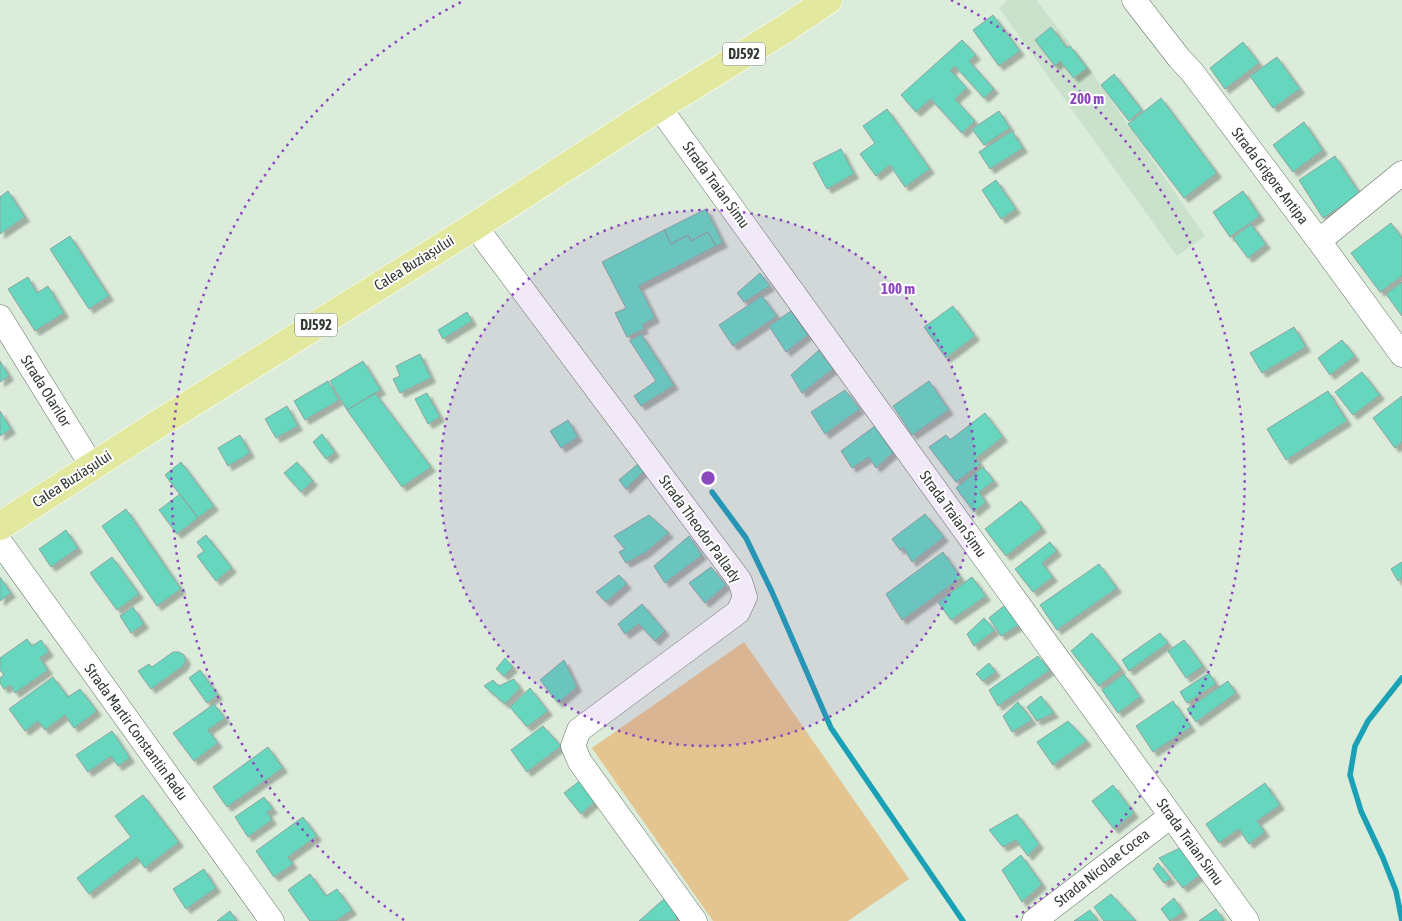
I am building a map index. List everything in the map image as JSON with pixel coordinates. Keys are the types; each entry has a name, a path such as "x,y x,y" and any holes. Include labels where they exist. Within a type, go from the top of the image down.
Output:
{"main road":[{"name":"Calea Buziașului","path":"0,526 828,0"}],"street":[{"name":"Strada Grigore Antipa","path":"1134,0 1192,72 1402,355"},
{"name":"Strada Traian Simu","path":"659,107 1247,921"},
{"path":"1319,241 1402,173"},
{"name":"Strada Theodor Pallady","path":"475,226 740,580 745,597 738,612 579,730 573,746 580,762 695,921"},
{"name":"Strada Olarilor","path":"0,316 92,466"},
{"name":"Strada Martir Constantin Radu","path":"0,542 272,921"},
{"name":"Strada Nicolae Cocea","path":"1034,921 1171,816"}],"shaded area":[{"path":"1008,0 1036,0 1086,64 1205,236 1177,256 999,8"},
{"path":"744,642 909,879 848,921 713,921 592,748"}],"building":[{"path":"993,15 1020,51 999,66 973,30"},
{"path":"1051,27 1067,48 1070,46 1087,68 1074,78 1060,61 1055,66 1035,40"},
{"path":"962,40 976,55 969,61 994,89 984,98 955,66 951,71 967,88 955,99 975,121 962,133 931,99 916,112 901,95"},
{"path":"1243,42 1259,63 1225,89 1210,68"},
{"path":"1277,57 1300,89 1273,108 1250,76"},
{"path":"1114,74 1142,110 1129,121 1101,85"},
{"path":"1161,98 1217,173 1184,198 1128,124"},
{"path":"887,109 930,169 905,187 890,165 876,176 860,154 875,143 863,126"},
{"path":"999,111 1010,128 984,145 972,129"},
{"path":"1304,122 1323,150 1293,172 1273,145"},
{"path":"1012,131 1023,148 990,169 979,152"},
{"path":"841,149 854,174 827,189 813,163"},
{"path":"1335,156 1360,194 1323,218 1299,180"},
{"path":"996,180 1016,209 1001,219 982,190"},
{"path":"8,191 25,217 0,234 0,197"},
{"path":"1243,191 1260,216 1230,237 1213,212"},
{"path":"706,209 723,243 716,246 708,232 691,241 688,235 671,244 664,230"},
{"path":"1391,223 1402,238 1402,276 1380,292 1351,253"},
{"path":"1251,224 1266,244 1248,258 1233,238"},
{"path":"664,230 671,244 688,235 691,241 708,232 716,246 639,286 655,318 642,325 644,329 627,337 615,313 626,308 602,262"},
{"path":"70,236 109,296 89,309 50,249"},
{"path":"760,273 770,286 744,302 737,293"},
{"path":"28,277 37,293 48,286 64,313 35,331 8,289"},
{"path":"1402,282 1402,316 1386,294"},
{"path":"762,296 777,316 733,346 719,325"},
{"path":"953,306 975,336 946,358 924,327"},
{"path":"791,311 808,335 786,352 769,326"},
{"path":"467,312 472,321 443,339 438,330"},
{"path":"1294,327 1306,347 1262,373 1250,353"},
{"path":"641,334 674,385 641,406 634,396 656,381 630,341"},
{"path":"1342,340 1355,356 1330,375 1318,358"},
{"path":"819,350 833,369 802,393 791,375"},
{"path":"420,354 431,378 400,393 393,379 400,376 396,366"},
{"path":"0,361 9,376 0,382"},
{"path":"363,361 381,390 347,410 330,381"},
{"path":"1362,372 1380,395 1353,415 1335,392"},
{"path":"328,381 339,400 305,420 294,401"},
{"path":"929,381 949,410 912,435 893,406"},
{"path":"845,390 860,409 825,434 811,412"},
{"path":"1328,391 1347,421 1286,460 1267,429"},
{"path":"375,393 431,467 402,487 347,410"},
{"path":"427,393 440,417 428,424 415,399"},
{"path":"1402,396 1402,442 1395,448 1373,418"},
{"path":"287,406 298,426 276,438 265,419"},
{"path":"0,411 11,429 0,436"},
{"path":"985,413 1003,437 976,458 980,464 956,482 929,447 946,435 950,440"},
{"path":"568,420 578,437 561,448 550,431"},
{"path":"875,426 893,453 876,468 869,457 852,468 841,451"},
{"path":"322,434 335,452 326,459 313,442"},
{"path":"240,435 250,453 228,466 218,448"},
{"path":"181,462 214,506 198,518 165,475"},
{"path":"297,462 313,481 301,492 284,473"},
{"path":"638,464 644,471 626,489 619,480"},
{"path":"983,467 994,481 979,492 986,502 974,512 956,488"},
{"path":"180,494 198,518 177,534 159,510"},
{"path":"1021,501 1042,528 1006,556 985,529"},
{"path":"126,509 181,589 157,606 102,526"},
{"path":"925,514 944,537 912,562 903,547 900,550 892,539"},
{"path":"649,515 669,533 646,552 626,563 619,552 625,549 614,536"},
{"path":"66,530 78,548 51,567 39,549"},
{"path":"206,535 232,568 216,581 197,556 204,551 197,542"},
{"path":"689,536 702,555 665,583 654,566"},
{"path":"1050,542 1057,551 1042,563 1053,577 1033,592 1015,569"},
{"path":"943,552 961,578 902,620 886,594"},
{"path":"112,557 139,594 117,610 90,573"},
{"path":"1402,562 1402,578 1398,581 1391,569"},
{"path":"1099,564 1117,588 1057,630 1040,605"},
{"path":"711,567 726,585 705,603 689,583"},
{"path":"619,575 627,584 606,602 596,592"},
{"path":"0,577 11,593 0,601"},
{"path":"972,577 986,596 951,620 938,602"},
{"path":"642,604 665,631 655,641 639,624 625,634 618,624"},
{"path":"1005,605 1019,625 1001,636 989,618"},
{"path":"133,607 144,624 131,633 120,616"},
{"path":"984,618 995,630 974,646 967,634"},
{"path":"1092,633 1121,669 1099,686 1071,651"},
{"path":"1160,633 1168,643 1129,671 1122,660"},
{"path":"27,639 32,646 41,640 49,652 40,658 48,670 15,693 10,685 4,689 0,683 0,678 4,675 0,670 0,658"},
{"path":"1184,640 1203,666 1186,678 1168,651"},
{"path":"173,652 179,652 184,655 186,660 183,666 151,689 138,671 149,664 152,667"},
{"path":"1038,656 1050,670 998,706 989,690"},
{"path":"505,658 513,667 504,676 496,669"},
{"path":"564,660 577,687 558,703 540,680"},
{"path":"989,663 996,672 983,681 976,674"},
{"path":"200,670 218,695 207,703 189,678"},
{"path":"1209,673 1216,684 1187,703 1180,692"},
{"path":"1124,674 1140,697 1118,713 1102,690"},
{"path":"53,677 68,697 80,689 97,711 74,728 65,715 45,730 38,721 25,731 9,709"},
{"path":"514,679 520,688 505,704 484,686 493,680 499,686"},
{"path":"1228,681 1236,693 1196,722 1187,709"},
{"path":"530,688 548,711 527,727 510,707"},
{"path":"1041,696 1054,713 1037,721 1027,707"},
{"path":"1173,701 1191,727 1153,752 1136,726"},
{"path":"1018,702 1032,720 1012,732 1003,716"},
{"path":"214,704 225,718 208,730 218,743 194,761 173,733"},
{"path":"1068,721 1087,741 1053,765 1037,742"},
{"path":"543,726 561,746 527,772 511,750"},
{"path":"112,731 130,758 118,766 111,756 88,772 76,755"},
{"path":"268,747 283,768 227,807 213,787"},
{"path":"581,780 598,799 581,814 564,793"},
{"path":"1265,783 1280,805 1257,821 1265,832 1249,844 1239,829 1219,843 1206,824"},
{"path":"1113,785 1134,813 1114,829 1092,801"},
{"path":"143,795 179,842 145,868 137,857 89,894 77,878 131,837 115,816"},
{"path":"264,797 273,809 267,812 272,820 248,837 235,817"},
{"path":"1017,814 1039,844 1028,856 1016,840 1003,847 989,830"},
{"path":"303,817 317,836 288,857 293,864 274,877 256,851"},
{"path":"1180,848 1200,875 1183,888 1159,858"},
{"path":"1021,855 1042,884 1022,902 1002,870"},
{"path":"1158,863 1171,879 1164,883 1153,869"},
{"path":"204,869 216,888 186,909 173,889"},
{"path":"310,874 326,896 337,889 352,910 336,921 310,921 288,890"},
{"path":"1111,894 1136,921 1104,921 1094,907"},
{"path":"665,898 677,916 676,921 639,921"},
{"path":"1174,898 1183,912 1170,921 1161,909"},
{"path":"1216,909 1224,921 1199,921"},
{"path":"1090,910 1098,921 1074,921"},
{"path":"230,911 237,921 217,921"}],"waterway":[{"path":"712,492 746,538 772,592 831,728 963,921"},
{"path":"1402,678 1368,721 1355,746 1350,775 1361,811 1396,891 1402,921"}]}
